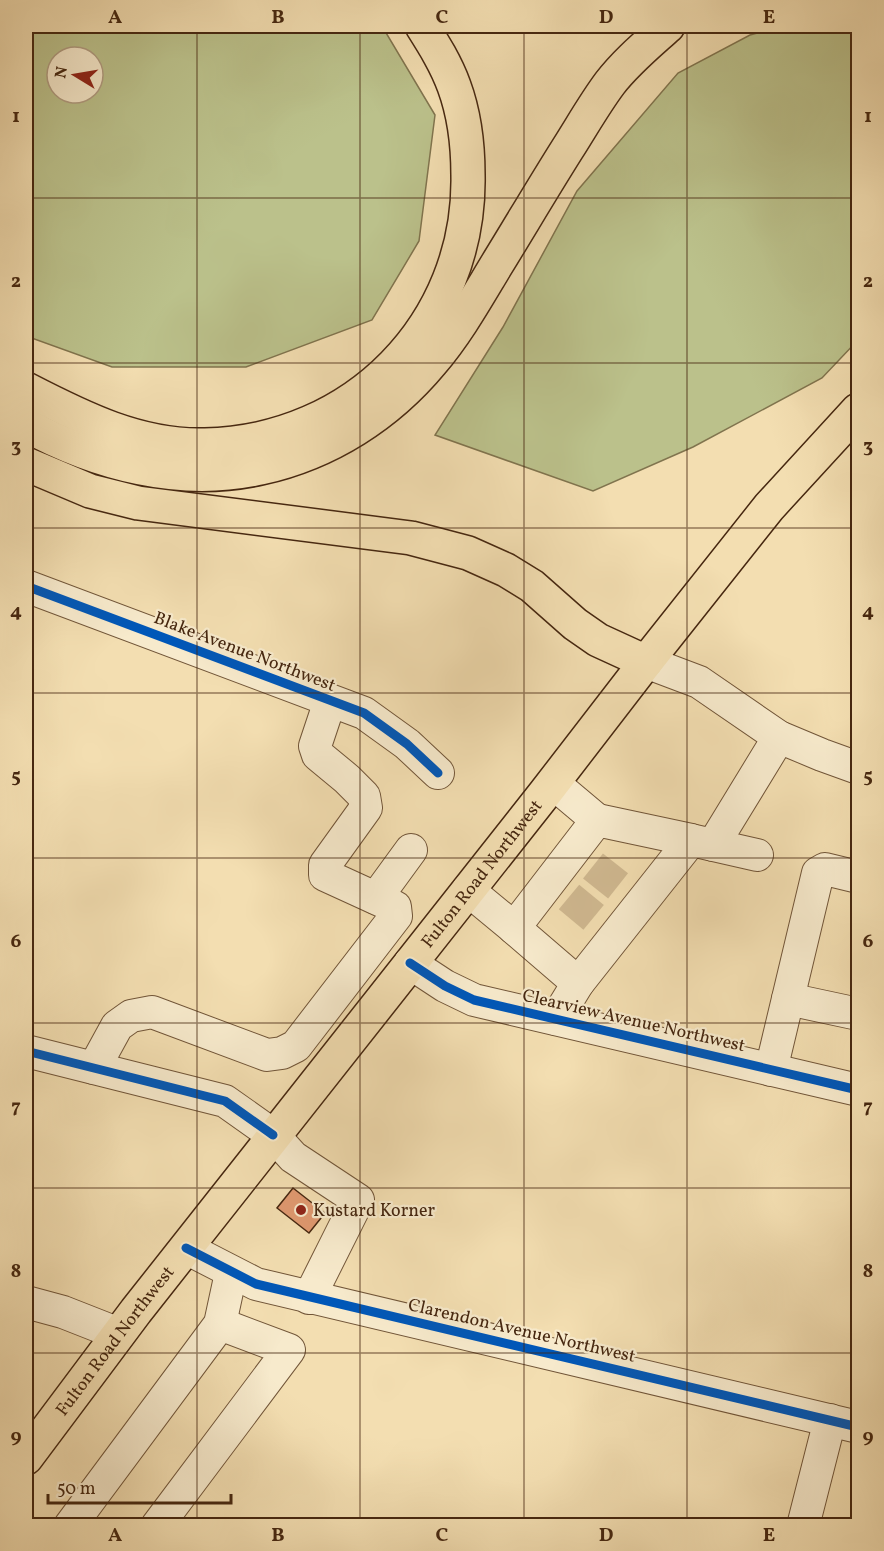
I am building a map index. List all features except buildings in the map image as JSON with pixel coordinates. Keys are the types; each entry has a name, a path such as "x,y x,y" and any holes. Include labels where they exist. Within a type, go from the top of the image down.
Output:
{"main road":[{"path":"26,389 86,420 138,437 203,445 248,442 284,433 316,420 374,383 404,356 439,303 464,232 469,195 464,123 454,86 439,52 422,26"},
{"path":"26,426 57,442 104,460 149,470 211,475 276,465 333,442 363,425 403,393 433,362 464,317 594,106 629,61 668,26"},
{"name":"Fulton Road Northwest","path":"28,1449 769,507 858,410"},
{"path":"26,464 90,491 138,503 411,538 468,553 506,570 532,586 575,624 598,640 646,662"}],"street":[{"name":"Blake Avenue Northwest","path":"26,586 364,713 407,744 438,773"},
{"path":"646,662 699,682 780,737 858,768"},
{"path":"94,1068 117,1026 131,1016 152,1012 267,1055 282,1053 296,1046 396,916 395,908 325,875 325,865 366,808 364,796 318,755 315,746 330,700"},
{"path":"556,1019 609,931 634,899 702,843 780,737"},
{"path":"553,783 597,820 757,855"},
{"path":"514,928 559,889 583,859 597,820"},
{"path":"376,898 411,850"},
{"path":"771,1070 818,873 825,868 858,876"},
{"path":"468,890 578,983"},
{"name":"Clearview Avenue Northwest","path":"410,963 445,986 474,1000 858,1090"},
{"path":"788,999 858,1014"},
{"path":"26,1051 225,1101 273,1136 293,1157 358,1200 309,1298"},
{"name":"Clarendon Avenue Northwest","path":"186,1248 255,1284 844,1424"},
{"path":"70,1526 220,1324 231,1273"},
{"path":"26,1302 63,1312 118,1334"},
{"path":"157,1526 289,1350 220,1324"},
{"path":"802,1526 844,1424"}],"green space":[{"path":"26,26 382,26 435,115 419,241 372,320 246,367 112,367 26,336"},
{"path":"783,26 858,26 858,340 822,378 693,447 593,491 435,435 503,327 577,191 678,73 750,35"}],"tunnel":[{"path":"593,866 627,893"},
{"path":"569,897 604,926"}],"cycle path":[{"path":"26,586 364,713 407,744 438,773"},
{"path":"410,963 445,986 474,1000 858,1090"},
{"path":"26,1051 225,1101 273,1135"},
{"path":"186,1248 256,1284 858,1427"}],"place":[{"name":"Kustard Korner","path":"301,1210"}]}
